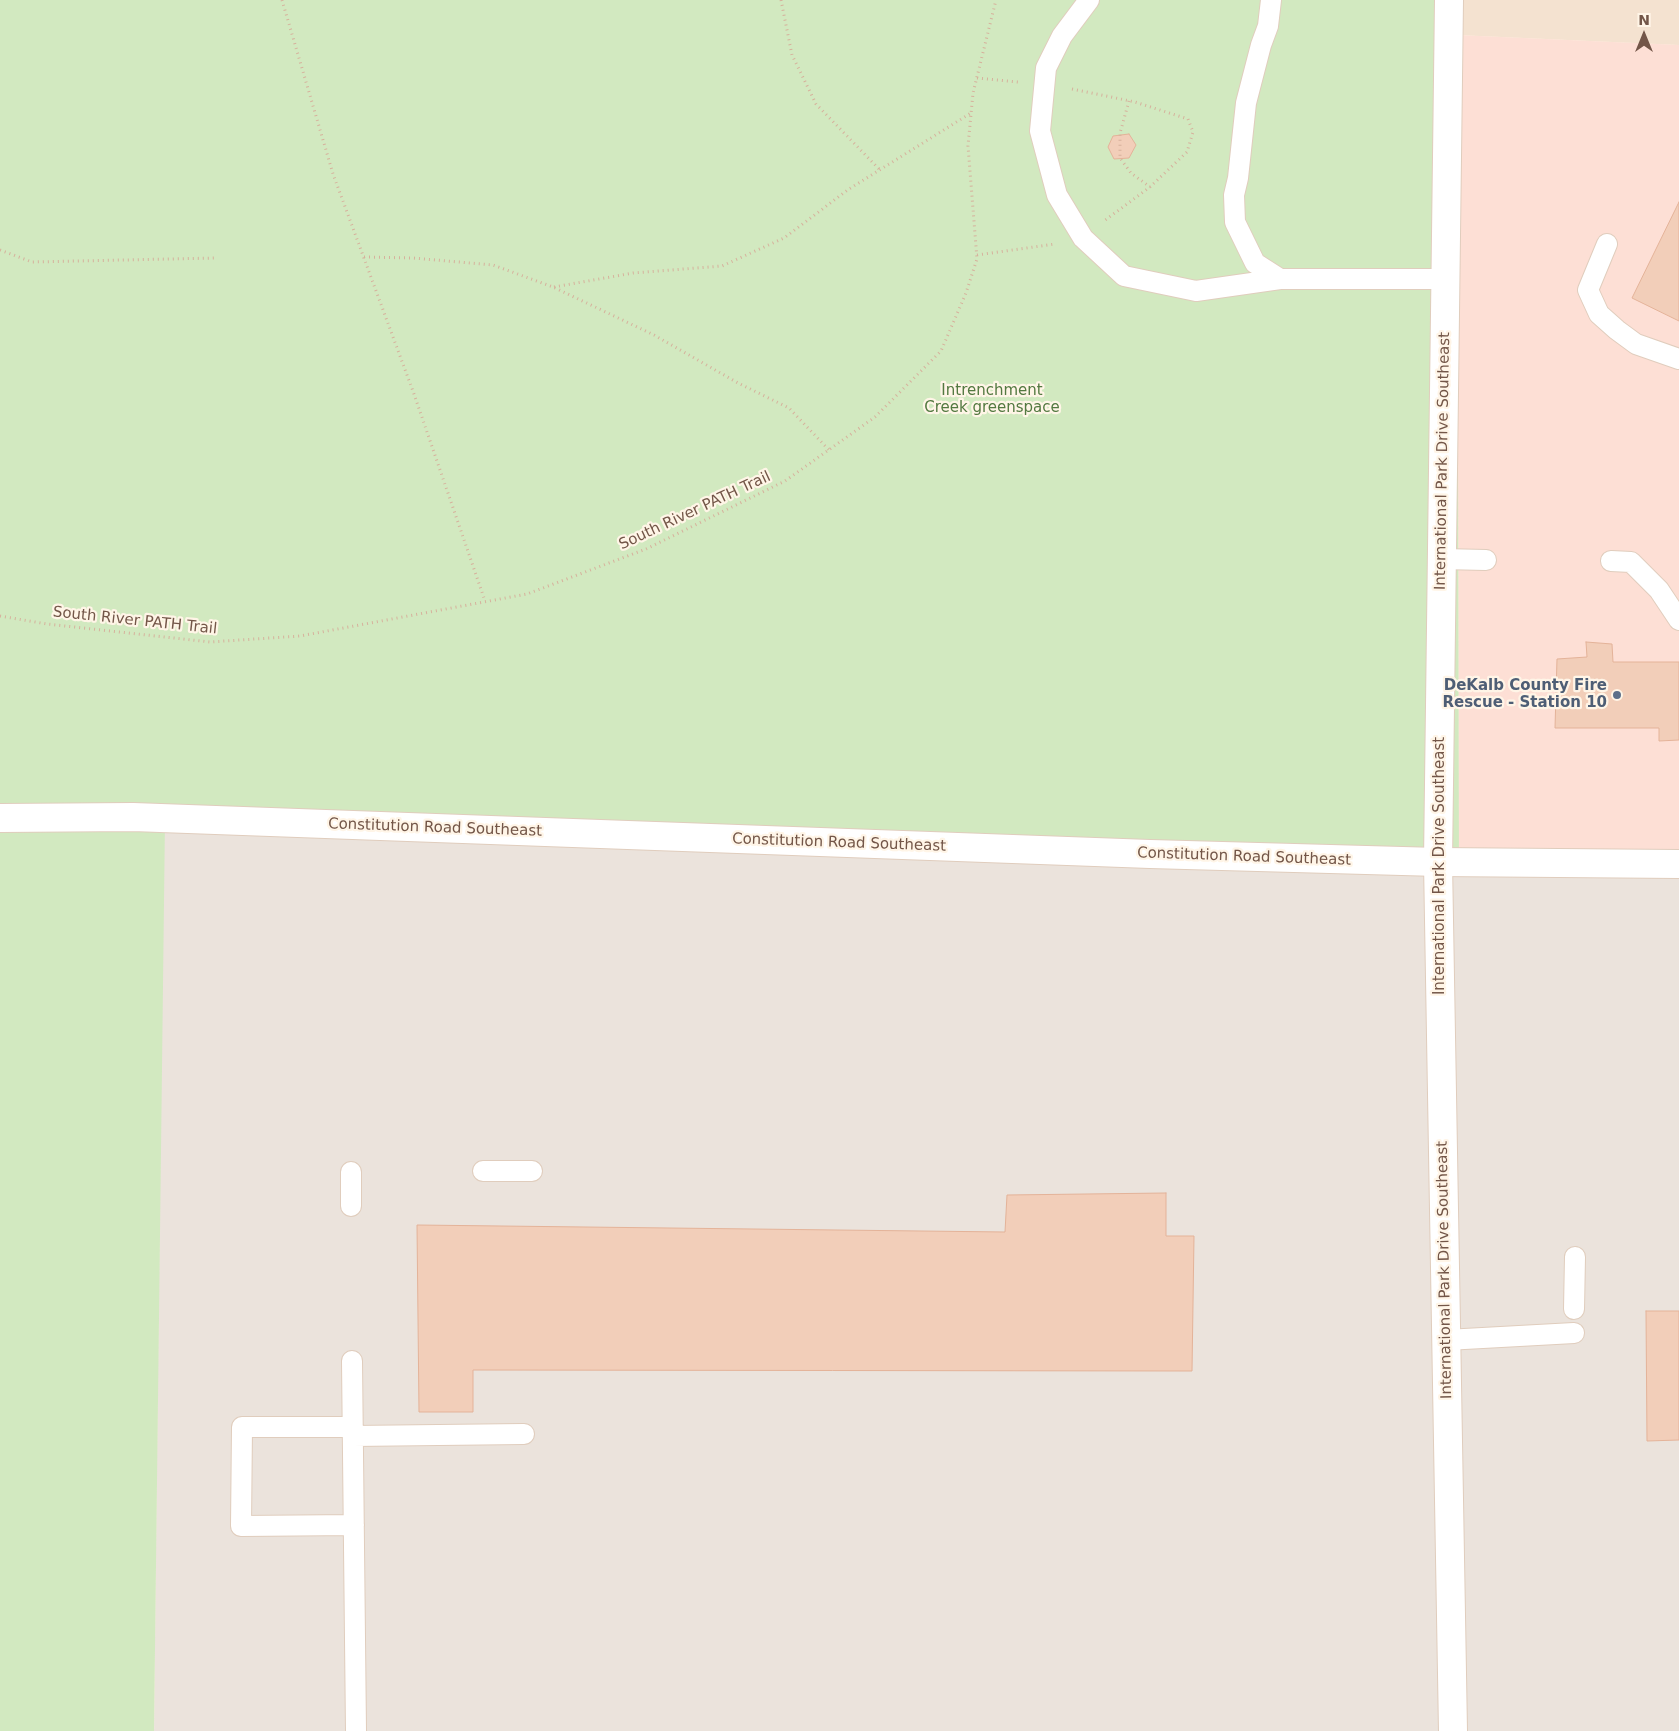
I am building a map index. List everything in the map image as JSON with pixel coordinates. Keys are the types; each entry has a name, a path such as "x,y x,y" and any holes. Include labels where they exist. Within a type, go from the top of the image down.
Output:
{"street":[{"name":"International Park Drive Southeast","path":"1449,0 1438,862 1453,1731"},
{"name":"Constitution Road Southeast","path":"0,818 133,817 1150,854 1438,862 1679,864"}],"lane":[{"path":"1089,0 1062,36 1046,68 1040,131 1057,195 1083,238 1124,276 1196,291 1280,279 1445,279"},
{"path":"1270,0 1268,26 1261,45 1246,103 1238,178 1234,195 1235,222 1256,263 1280,279"},
{"path":"1607,244 1588,290 1599,314 1636,344 1679,359"},
{"path":"1442,559 1486,560"},
{"path":"1611,561 1630,562 1659,590 1679,620"},
{"path":"483,1170 532,1170"},
{"path":"351,1172 351,1206"},
{"path":"1574,1309 1575,1257"},
{"path":"1446,1340 1574,1333"},
{"path":"352,1360 356,1731"},
{"path":"354,1525 241,1526 242,1427 524,1434"}],"path":[{"path":"282,0 333,174 414,394 485,601"},
{"path":"781,0 792,55 816,104 880,170"},
{"name":"South River PATH Trail","path":"0,616 47,624 210,642 300,636 527,594 646,549 786,481 875,417 942,351 966,293 977,260 968,146 972,93 996,0"},
{"path":"977,78 1027,83"},
{"path":"1067,88 1129,101 1188,119 1193,132 1187,152 1150,187 1102,223"},
{"path":"1129,101 1120,133 1120,158 1131,173 1150,187"},
{"path":"553,287 633,273 722,266 784,238 849,189 971,113"},
{"path":"977,255 1060,243"},
{"path":"0,250 32,262 215,258"},
{"path":"364,257 413,258 493,265 553,287 654,335 738,383 789,408 829,450"}],"shaded area":[{"path":"1457,0 1679,0 1679,45 1457,35"},
{"path":"1457,35 1679,45 1679,868 1459,865"},
{"path":"164,818 1679,868 1679,1731 154,1731"}],"green space":[{"name":"Intrenchment Creek greenspace","path":"0,0 1457,0 1459,865 165,819 154,1731 0,1731"}],"building":[{"path":"1129,134 1136,145 1129,158 1114,159 1108,147 1113,136"},
{"path":"1679,202 1679,321 1632,298"},
{"name":"DeKalb County Fire Rescue - Station 10","path":"1586,642 1612,644 1613,662 1679,662 1679,740 1659,741 1659,728 1555,728 1557,659 1587,657"},
{"path":"1166,1193 1166,1236 1194,1236 1192,1371 473,1370 473,1412 419,1412 417,1225 1005,1232 1007,1195"},
{"path":"1646,1311 1679,1311 1679,1440 1647,1441"}],"place":[{"name":"DeKalb County Fire Rescue - Station 10","path":"1617,695"}]}
